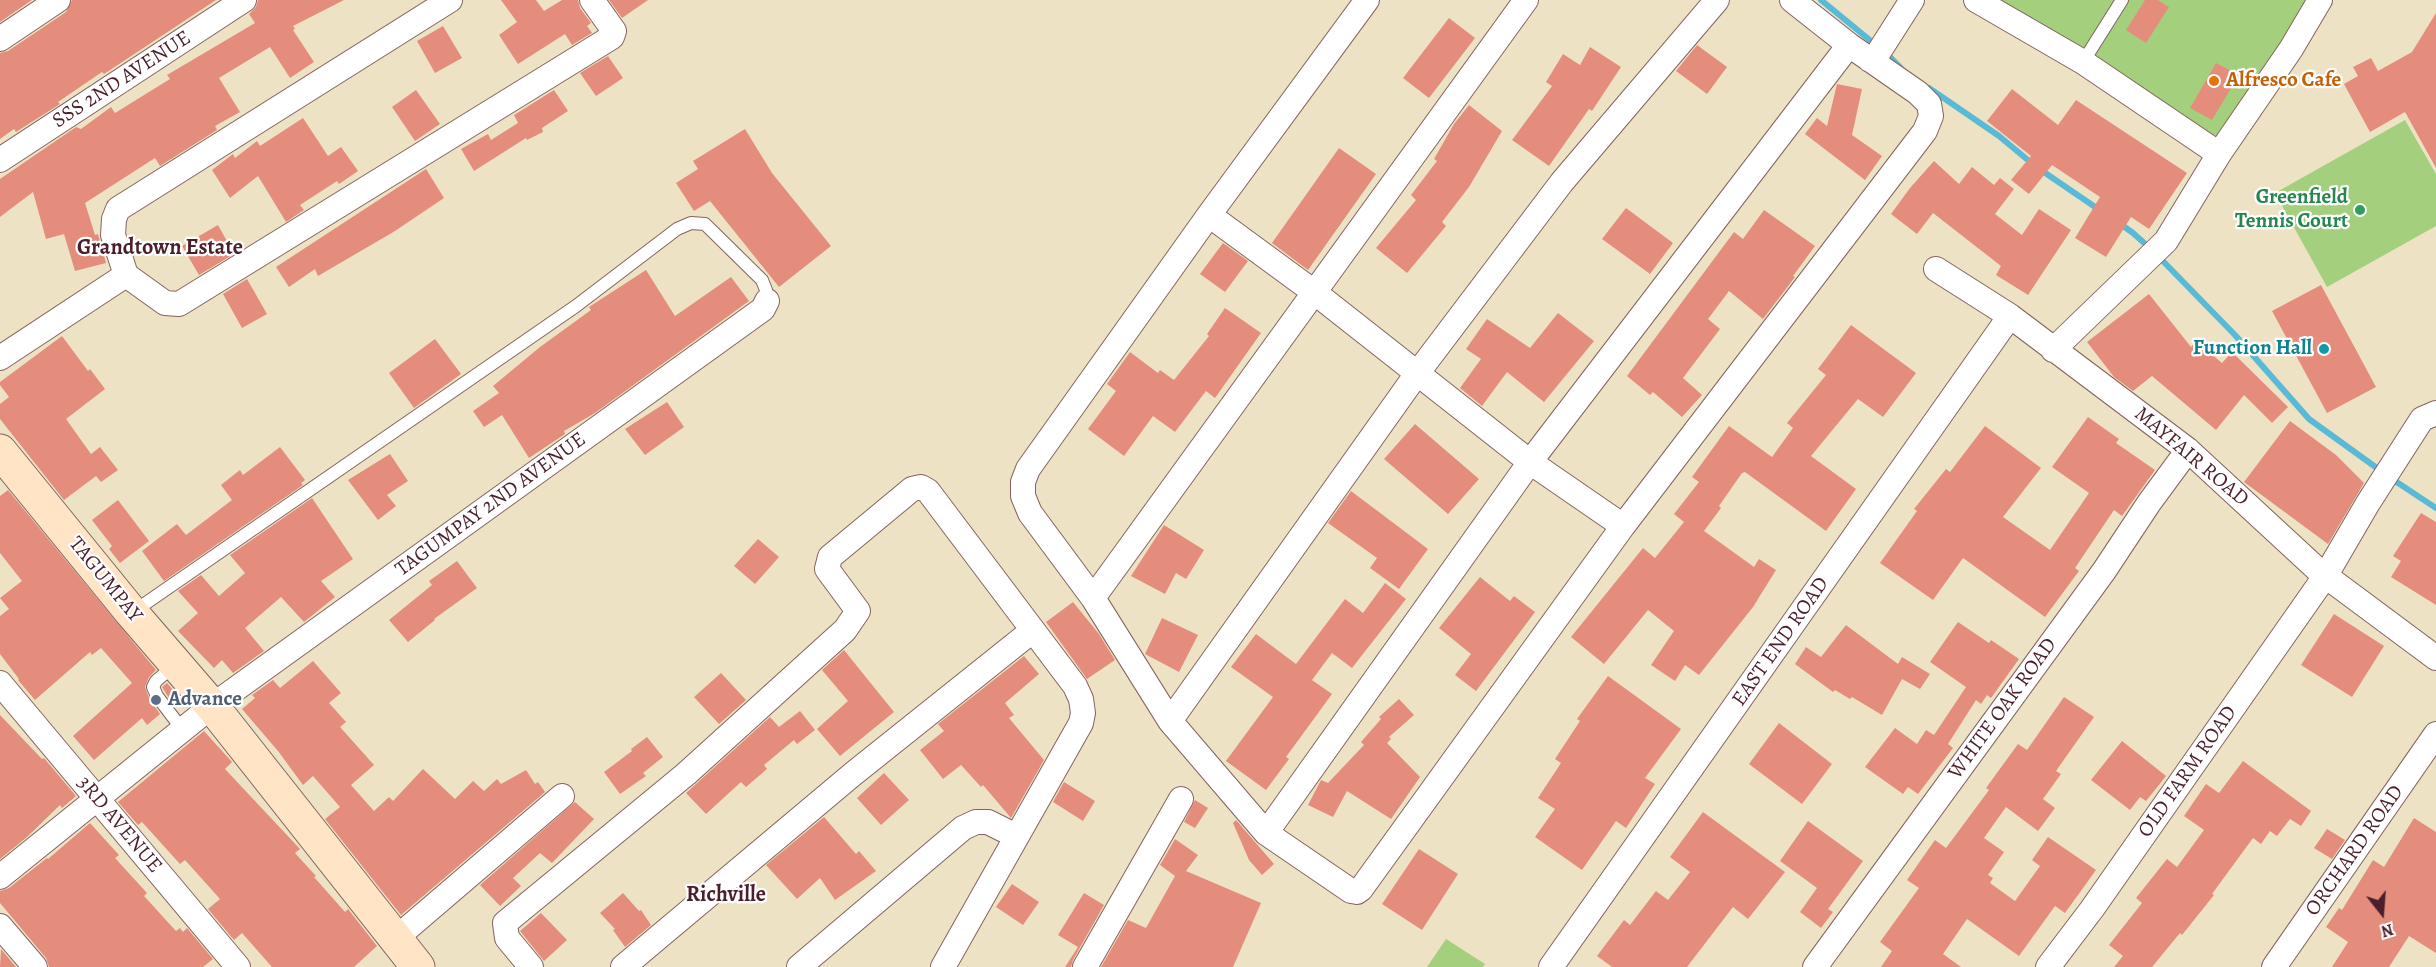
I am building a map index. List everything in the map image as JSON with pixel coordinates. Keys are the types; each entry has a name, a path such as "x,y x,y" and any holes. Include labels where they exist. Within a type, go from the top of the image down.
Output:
{"main road":[{"name":"TAGUMPAY","path":"0,451 131,612 212,706 417,967"}],"street":[{"path":"0,39 58,0"},
{"name":"SSS 2ND AVENUE","path":"0,160 244,0"},
{"path":"450,0 118,209 114,219 113,235 126,275 165,303 179,304 612,37 614,31 592,0"},
{"path":"1367,0 1209,215 1028,470 1023,482 1023,496 1030,513 1093,598 1170,721 1266,833 1351,891 1357,892 1623,526 1925,131 1931,116 1929,104 1918,93 1877,53 1849,45 1792,0"},
{"path":"1093,598 1526,0"},
{"path":"1170,721 1416,375 1562,182 1717,0"},
{"path":"1877,53 1912,0"},
{"path":"1976,0 2083,62 2219,154"},
{"path":"2054,350 2166,241 2219,154 2291,49 2320,0"},
{"path":"1266,833 1530,462 1849,45"},
{"path":"1209,215 1314,292 1416,375 1530,462 1623,526"},
{"name":"MAYFAIR ROAD","path":"1936,269 2010,316 2188,450 2326,575 2436,658"},
{"path":"0,358 126,275"},
{"name":"TAGUMPAY 2ND AVENUE","path":"0,877 212,706 763,309 767,301"},
{"name":"EAST END ROAD","path":"1551,967 2010,316"},
{"name":"OLD FARM ROAD","path":"2048,967 2092,909 2326,575 2368,503 2422,420 2436,413"},
{"name":"WHITE OAK ROAD","path":"1815,967 2104,571 2149,503 2188,450"},
{"path":"531,967 507,938 504,930 505,923 686,774 845,630 857,616 858,608 827,569 830,557 912,489 921,487 928,491 1075,686 1081,699 1083,713 1081,723 943,967"},
{"path":"623,967 854,774 1032,631"},
{"name":"3RD AVENUE","path":"0,683 238,967"},
{"name":"ORCHARD ROAD","path":"2274,967 2436,734"},
{"path":"395,939 562,796"},
{"path":"1085,967 1181,799"},
{"path":"799,967 963,828 976,822 988,822 1016,836"},
{"path":"0,926 35,967"}],"lane":[{"path":"2083,62 2122,0"},
{"path":"131,612 567,312 677,229 691,224 705,224 762,280 767,301"},
{"path":"176,664 156,681 153,687 157,696 182,729"}],"green space":[{"path":"1976,0 2320,0 2219,154"},
{"name":"Greenfield Tennis Court","path":"2405,120 2436,174 2436,226 2327,287 2275,193"},
{"path":"1446,939 1485,964 1483,967 1427,967"}],"building":[{"path":"0,0 32,0 0,22"},
{"path":"72,0 216,0 104,74 102,72 58,102 60,104 16,132 14,129 0,139 0,53 8,51 66,12"},
{"path":"258,0 344,0 293,26 295,29 293,30 314,62 290,78 270,47 219,78 240,112 215,126 217,130 160,166 155,158 85,203 95,235 98,234 106,263 75,271 64,234 46,239 33,192 0,217 0,179 76,127 81,129 111,107 115,113 170,79 167,75 255,23 249,14 256,7"},
{"path":"501,0 536,0 544,11 562,0 578,0 580,8 591,23 587,26 592,33 572,45 565,34 518,64 499,35 517,22"},
{"path":"609,0 648,0 622,18"},
{"path":"2145,0 2158,0 2169,7 2146,43 2126,30"},
{"path":"2436,13 2436,168 2405,112 2370,132 2344,84 2358,76 2353,67 2371,58 2378,71 2412,52"},
{"path":"1449,18 1475,38 1429,98 1403,78"},
{"path":"443,26 462,58 435,73 417,41"},
{"path":"1697,45 1727,67 1707,94 1676,71"},
{"path":"1590,47 1621,67 1592,111 1589,109 1549,166 1512,140 1552,86 1546,82 1563,54 1580,65"},
{"path":"608,56 623,78 596,96 580,73"},
{"path":"2216,63 2239,75 2212,120 2190,108"},
{"path":"1837,84 1862,89 1852,135 1882,156 1865,180 1805,134 1817,118 1827,126"},
{"path":"2012,89 2058,125 2076,100 2187,173 2149,229 2131,217 2106,257 2075,238 2100,197 2052,165 2029,194 2011,180 2031,156 1987,121"},
{"path":"416,90 440,124 415,141 392,107"},
{"path":"554,90 568,111 542,128 543,132 527,140 526,138 474,171 461,149 488,134 491,140 518,123 514,115"},
{"path":"1469,105 1502,131 1469,187 1442,222 1446,226 1407,273 1376,248 1416,200 1411,195 1437,161 1434,159 1454,124"},
{"path":"303,118 328,156 341,147 358,171 339,184 337,181 300,205 304,210 286,222 258,176 230,198 212,170 233,154 235,158 257,141 260,146"},
{"path":"745,129 772,173 831,246 779,287 710,201 694,211 676,183 698,169 693,161"},
{"path":"1339,148 1376,174 1308,270 1272,243"},
{"path":"1934,161 1959,184 1972,167 1994,185 2000,178 2014,189 1995,214 2022,235 2039,209 2071,230 2028,295 1996,275 2001,266 1933,213 1917,234 1891,214"},
{"path":"426,169 444,198 395,231 318,276 315,269 289,287 276,267"},
{"path":"1626,208 1673,243 1650,274 1602,239"},
{"path":"1764,210 1815,246 1763,319 1729,291 1708,319 1720,329 1683,378 1702,395 1682,417 1653,392 1650,395 1627,376 1734,232 1743,239"},
{"path":"218,225 234,254 199,275 182,246"},
{"path":"1223,243 1248,261 1225,292 1200,274"},
{"path":"646,270 675,316 731,277 749,301 529,458 502,415 484,427 473,411 499,393 493,386 540,347 591,310 589,307"},
{"path":"247,279 267,314 242,328 223,294"},
{"name":"Function Hall","path":"2321,285 2376,387 2327,413 2272,311"},
{"path":"2149,294 2191,347 2196,341 2222,363 2232,352 2288,407 2272,423 2244,395 2216,430 2152,376 2133,391 2114,377 2087,342"},
{"path":"1225,308 1261,333 1215,398 1206,391 1175,432 1153,416 1124,456 1088,429 1116,391 1107,384 1130,352 1158,373 1160,370 1174,380 1209,336 1207,334"},
{"path":"1558,313 1594,341 1544,402 1507,372 1482,406 1460,388 1481,359 1466,349 1487,319 1530,348"},
{"path":"1851,325 1916,373 1883,417 1858,399 1811,456 1856,489 1826,531 1745,472 1742,473 1704,531 1754,567 1759,559 1776,570 1753,607 1699,675 1685,665 1675,681 1651,665 1674,631 1648,610 1604,664 1571,637 1643,548 1655,558 1684,522 1674,514 1699,482 1692,477 1729,426 1772,457 1793,428 1787,423 1826,375 1818,369"},
{"path":"62,336 88,371 90,369 105,389 66,419 91,454 100,447 118,470 101,482 96,476 64,500 0,419 0,404 9,397 0,382"},
{"path":"435,339 461,374 414,408 389,373"},
{"path":"667,402 684,427 645,455 625,429"},
{"path":"2088,417 2119,439 2116,443 2155,470 2122,516 2114,510 2075,568 2079,571 2045,617 1963,558 1933,600 1880,563 1917,511 1914,509 1946,469 1950,472 1985,426 2041,468 2003,517 2050,550 2089,493 2052,467"},
{"path":"2290,421 2336,455 2364,483 2328,544 2244,482"},
{"path":"1415,424 1479,479 1448,514 1384,459"},
{"path":"280,447 305,480 301,483 303,485 164,581 142,551 177,524 186,535 232,500 221,485 240,470 243,475"},
{"path":"390,454 408,481 387,495 396,506 378,520 348,480"},
{"path":"8,490 156,670 149,677 145,687 150,700 160,714 147,725 142,718 94,760 73,736 132,683 101,648 92,655 90,652 35,700 0,654 0,616 9,609 0,598 22,581 0,553 0,496"},
{"path":"1351,491 1428,549 1399,589 1370,568 1377,558 1328,523"},
{"path":"312,498 353,559 321,581 335,597 304,622 281,597 245,628 264,651 233,673 222,660 214,668 178,631 198,613 178,591 201,575 219,596 245,573 230,555"},
{"path":"118,500 149,541 120,563 109,549 112,546 92,520"},
{"path":"2421,513 2436,522 2436,605 2391,577 2401,561 2393,556"},
{"path":"1164,525 1204,550 1186,579 1176,573 1165,594 1131,576"},
{"path":"758,539 779,557 755,584 734,566"},
{"path":"457,561 477,588 434,619 408,642 389,620 432,585 429,581"},
{"path":"1480,577 1510,601 1514,596 1535,612 1476,691 1455,675 1471,654 1439,628"},
{"path":"1385,583 1406,599 1352,668 1332,653 1312,680 1332,694 1286,757 1289,759 1266,790 1226,761 1273,697 1231,667 1256,634 1296,664 1345,599 1363,613"},
{"path":"1073,602 1099,634 1115,660 1087,679 1046,622"},
{"path":"2334,614 2384,646 2352,697 2301,665"},
{"path":"1162,618 1198,635 1179,672 1145,654"},
{"path":"1958,622 1989,643 1991,640 2019,659 1991,698 1987,695 1981,704 1976,700 1948,744 1953,748 1918,794 1908,787 1903,794 1865,767 1895,728 1917,744 1926,730 1934,735 1966,687 1930,662"},
{"path":"1846,625 1898,664 1902,657 1930,674 1920,689 1902,679 1882,715 1852,697 1850,699 1835,690 1833,692 1795,664 1806,647 1821,657"},
{"path":"844,650 894,712 840,756 817,729 848,701 822,670"},
{"path":"1024,656 1039,674 1005,703 1014,715 1009,718 1044,760 1011,818 983,785 981,787 961,765 943,779 920,750 944,731 938,724"},
{"path":"313,661 341,693 329,703 346,722 340,727 374,765 351,785 374,811 389,797 393,801 423,769 455,799 473,781 484,791 497,779 501,784 526,770 535,784 538,782 545,792 401,915 325,819 340,807 313,776 303,785 242,709 255,698 252,695 273,680 280,688"},
{"path":"721,673 746,700 719,724 694,697"},
{"path":"1608,676 1681,729 1645,778 1655,784 1626,828 1616,821 1582,870 1535,837 1555,809 1538,798 1561,763 1555,759 1580,721 1577,719"},
{"path":"167,683 179,697 172,703 162,687"},
{"path":"2064,697 2094,717 2056,771 2061,774 2043,799 2055,808 2038,831 2006,807 1984,838 2004,852 1988,875 1993,878 1990,883 2015,901 2040,866 2032,860 2048,837 2096,870 2065,913 2055,906 2019,956 1967,919 1943,954 1961,967 1881,967 1892,951 1880,942 1919,888 1907,880 1935,840 1946,848 1989,790 1986,788 2018,744 2027,750"},
{"path":"1399,699 1414,715 1389,737 1391,739 1387,743 1420,777 1391,819 1347,791 1333,817 1308,805 1321,780 1328,783 1364,745 1361,742 1381,719 1379,717"},
{"path":"800,711 815,730 797,744 794,740 764,765 767,769 746,787 741,782 706,814 686,793 770,717 779,727"},
{"path":"0,715 42,759 44,758 76,796 62,808 60,805 0,859"},
{"path":"1779,723 1832,764 1802,804 1749,764"},
{"path":"204,731 232,762 225,769 300,849 295,853 316,876 314,877 345,912 348,909 377,946 354,967 272,967 242,933 234,940 208,909 220,899 185,860 180,864 142,822 138,825 118,802"},
{"path":"647,737 663,757 643,773 646,776 620,794 604,772"},
{"path":"2122,741 2166,776 2146,801 2140,797 2130,810 2091,780"},
{"path":"2243,761 2311,811 2301,826 2290,819 2277,836 2270,831 2261,844 2253,838 2212,894 2214,895 2182,935 2180,933 2152,967 2114,967 2123,956 2109,945 2142,903 2136,898 2167,859 2177,867 2204,830 2184,816 2206,784 2219,793"},
{"path":"884,773 909,800 881,825 857,798"},
{"path":"1064,782 1095,801 1083,821 1053,802"},
{"path":"1195,800 1208,808 1195,828 1184,822"},
{"path":"575,802 594,819 552,863 540,853 513,878 521,886 500,906 480,885"},
{"path":"1703,812 1785,872 1748,919 1733,907 1687,967 1612,967 1597,956 1624,920 1630,925 1656,891 1668,900 1690,872 1670,857"},
{"path":"824,817 856,854 859,851 876,871 835,900 820,878 797,899 766,865"},
{"path":"2414,818 2436,832 2436,953 2409,936 2389,967 2332,967 2348,942 2326,927 2339,908 2342,910 2373,860 2384,867"},
{"path":"1236,820 1274,864 1262,875 1249,860 1233,823"},
{"path":"1808,821 1863,861 1828,909 1833,912 1821,928 1800,912 1817,888 1780,861"},
{"path":"90,823 119,855 115,858 147,893 144,896 176,931 180,928 183,932 187,928 213,959 203,967 49,967 46,958 0,903 0,891 9,888 48,859"},
{"path":"2327,829 2345,840 2332,859 2314,848"},
{"path":"1175,839 1198,855 1186,871 1261,903 1233,967 1101,967 1128,920 1146,928 1175,876 1160,865"},
{"path":"1419,849 1458,874 1422,930 1382,904"},
{"path":"1012,884 1039,902 1023,925 996,907"},
{"path":"623,893 639,911 641,910 651,925 625,947 613,930 615,929 600,913"},
{"path":"1084,893 1104,905 1071,967 1065,967 1078,947 1058,935"},
{"path":"541,913 567,940 544,961 520,931"},
{"path":"1,949 16,967 0,967"}],"waterway":[{"path":"1821,0 1877,46"},
{"path":"1885,52 1901,68"},
{"path":"1929,88 2101,211"},
{"path":"2119,223 2151,249"},
{"path":"2158,256 2235,335 2309,419 2381,471"},
{"path":"2389,477 2436,508"}],"place":[{"name":"Alfresco Cafe","path":"2214,81"},
{"name":"Greenfield Tennis Court","path":"2360,210"},
{"name":"Function Hall","path":"2324,349"},
{"name":"Advance","path":"156,700"}],"district":[{"name":"Grandtown Estate","path":"160,249"},
{"name":"Richville","path":"726,896"}]}
